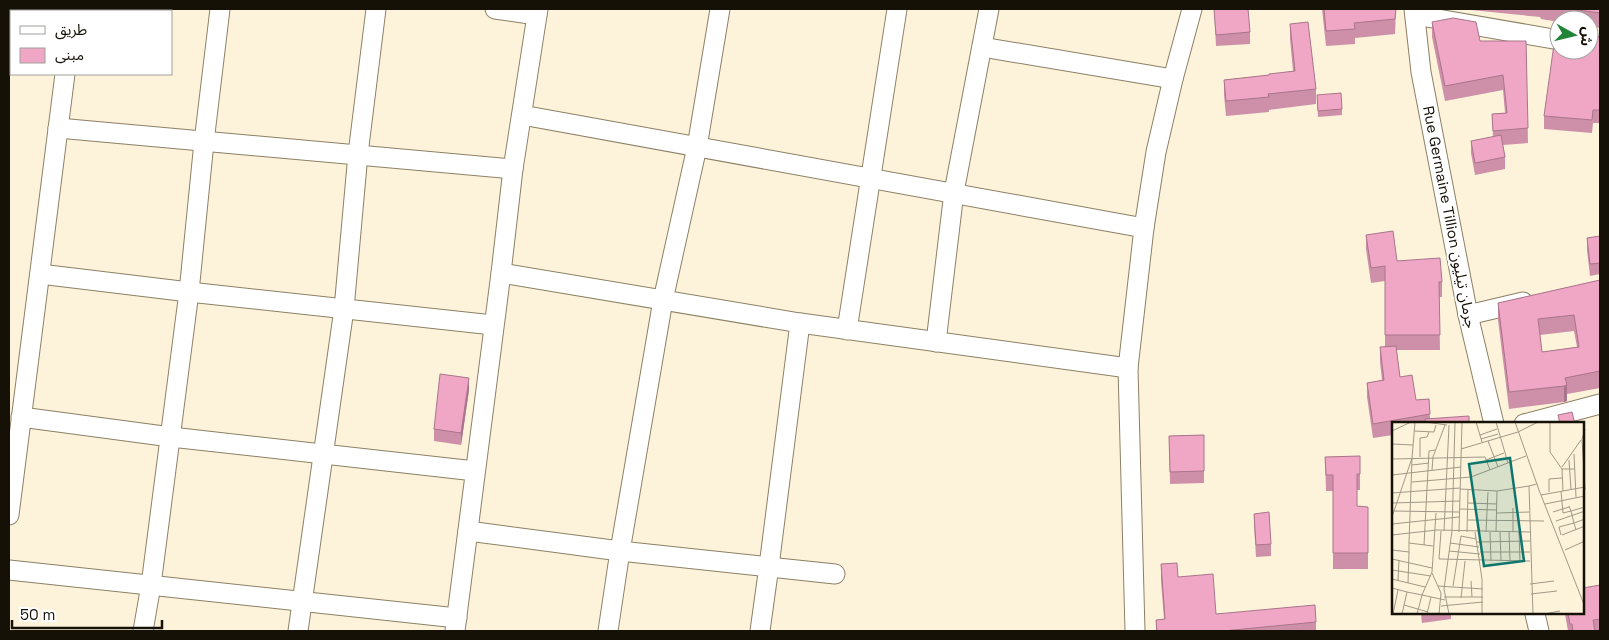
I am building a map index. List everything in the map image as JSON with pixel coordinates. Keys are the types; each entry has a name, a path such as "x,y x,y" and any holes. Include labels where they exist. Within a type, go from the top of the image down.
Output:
{"street":[{"path":"144,631 189,292 220,9"},
{"path":"298,631 344,309 358,154 376,9"},
{"path":"9,570 302,602 456,625 513,169 538,12 495,9"},
{"path":"608,631 663,300 696,147 720,9"},
{"path":"847,330 898,9"},
{"path":"936,342 954,192 989,9"},
{"path":"1135,631 1128,368 1144,228 1156,152 1192,9"},
{"path":"1414,12 1549,38"},
{"name":"Rue Germaine Tillion جرمان تيليون","path":"1414,12 1421,72 1468,315 1494,422"},
{"path":"982,47 1173,79"},
{"path":"9,515 65,75"},
{"path":"522,115 1144,228"},
{"path":"58,128 513,169"},
{"path":"501,273 800,323 1128,368"},
{"path":"40,274 493,325"},
{"path":"1468,315 1544,298"},
{"path":"760,631 770,566 800,323"},
{"path":"1532,422 1600,404"},
{"path":"21,417 171,437 475,471"},
{"path":"468,530 620,551 835,574"},
{"path":"1535,615 1539,631"}],"building":[{"path":"1214,9 1248,9 1250,32 1216,35"},
{"path":"1324,9 1396,9 1395,19 1354,23 1355,29 1326,31"},
{"path":"1571,9 1600,9 1600,13 1599,10"},
{"path":"1453,18 1476,22 1480,41 1526,41 1528,128 1493,131 1492,114 1507,113 1503,75 1445,86 1432,22"},
{"path":"1308,22 1316,89 1268,94 1269,97 1226,101 1224,80 1295,71 1290,24"},
{"path":"1600,34 1600,110 1593,110 1592,120 1544,116 1552,60 1599,60"},
{"path":"1341,93 1342,109 1318,111 1317,95"},
{"path":"1501,135 1505,157 1475,163 1471,141"},
{"path":"1393,231 1397,261 1440,258 1442,282 1439,282 1440,335 1385,335 1385,266 1371,268 1366,235"},
{"path":"1600,236 1600,263 1590,264 1587,238"},
{"path":"1600,280 1600,371 1565,378 1567,385 1564,386 1509,392 1498,303","holes":["1574,315 1579,347 1542,352 1538,319"]},
{"path":"1396,346 1400,377 1412,375 1416,400 1429,399 1430,414 1373,424 1367,383 1384,380 1380,347"},
{"path":"440,374 469,378 461,433 434,429"},
{"path":"1572,412 1574,422 1560,422 1558,415"},
{"path":"1469,416 1469,422 1425,422 1425,419"},
{"path":"1204,435 1204,471 1170,472 1169,436"},
{"path":"1360,456 1360,474 1357,474 1357,506 1368,507 1368,553 1333,553 1333,475 1326,475 1325,457"},
{"path":"1269,512 1271,544 1256,545 1254,514"},
{"path":"1177,563 1178,577 1213,574 1216,614 1315,605 1316,622 1223,631 1157,631 1156,620 1165,619 1161,564"},
{"path":"1600,585 1600,619 1593,620 1595,631 1573,631 1568,615 1584,615 1584,588"}]}
